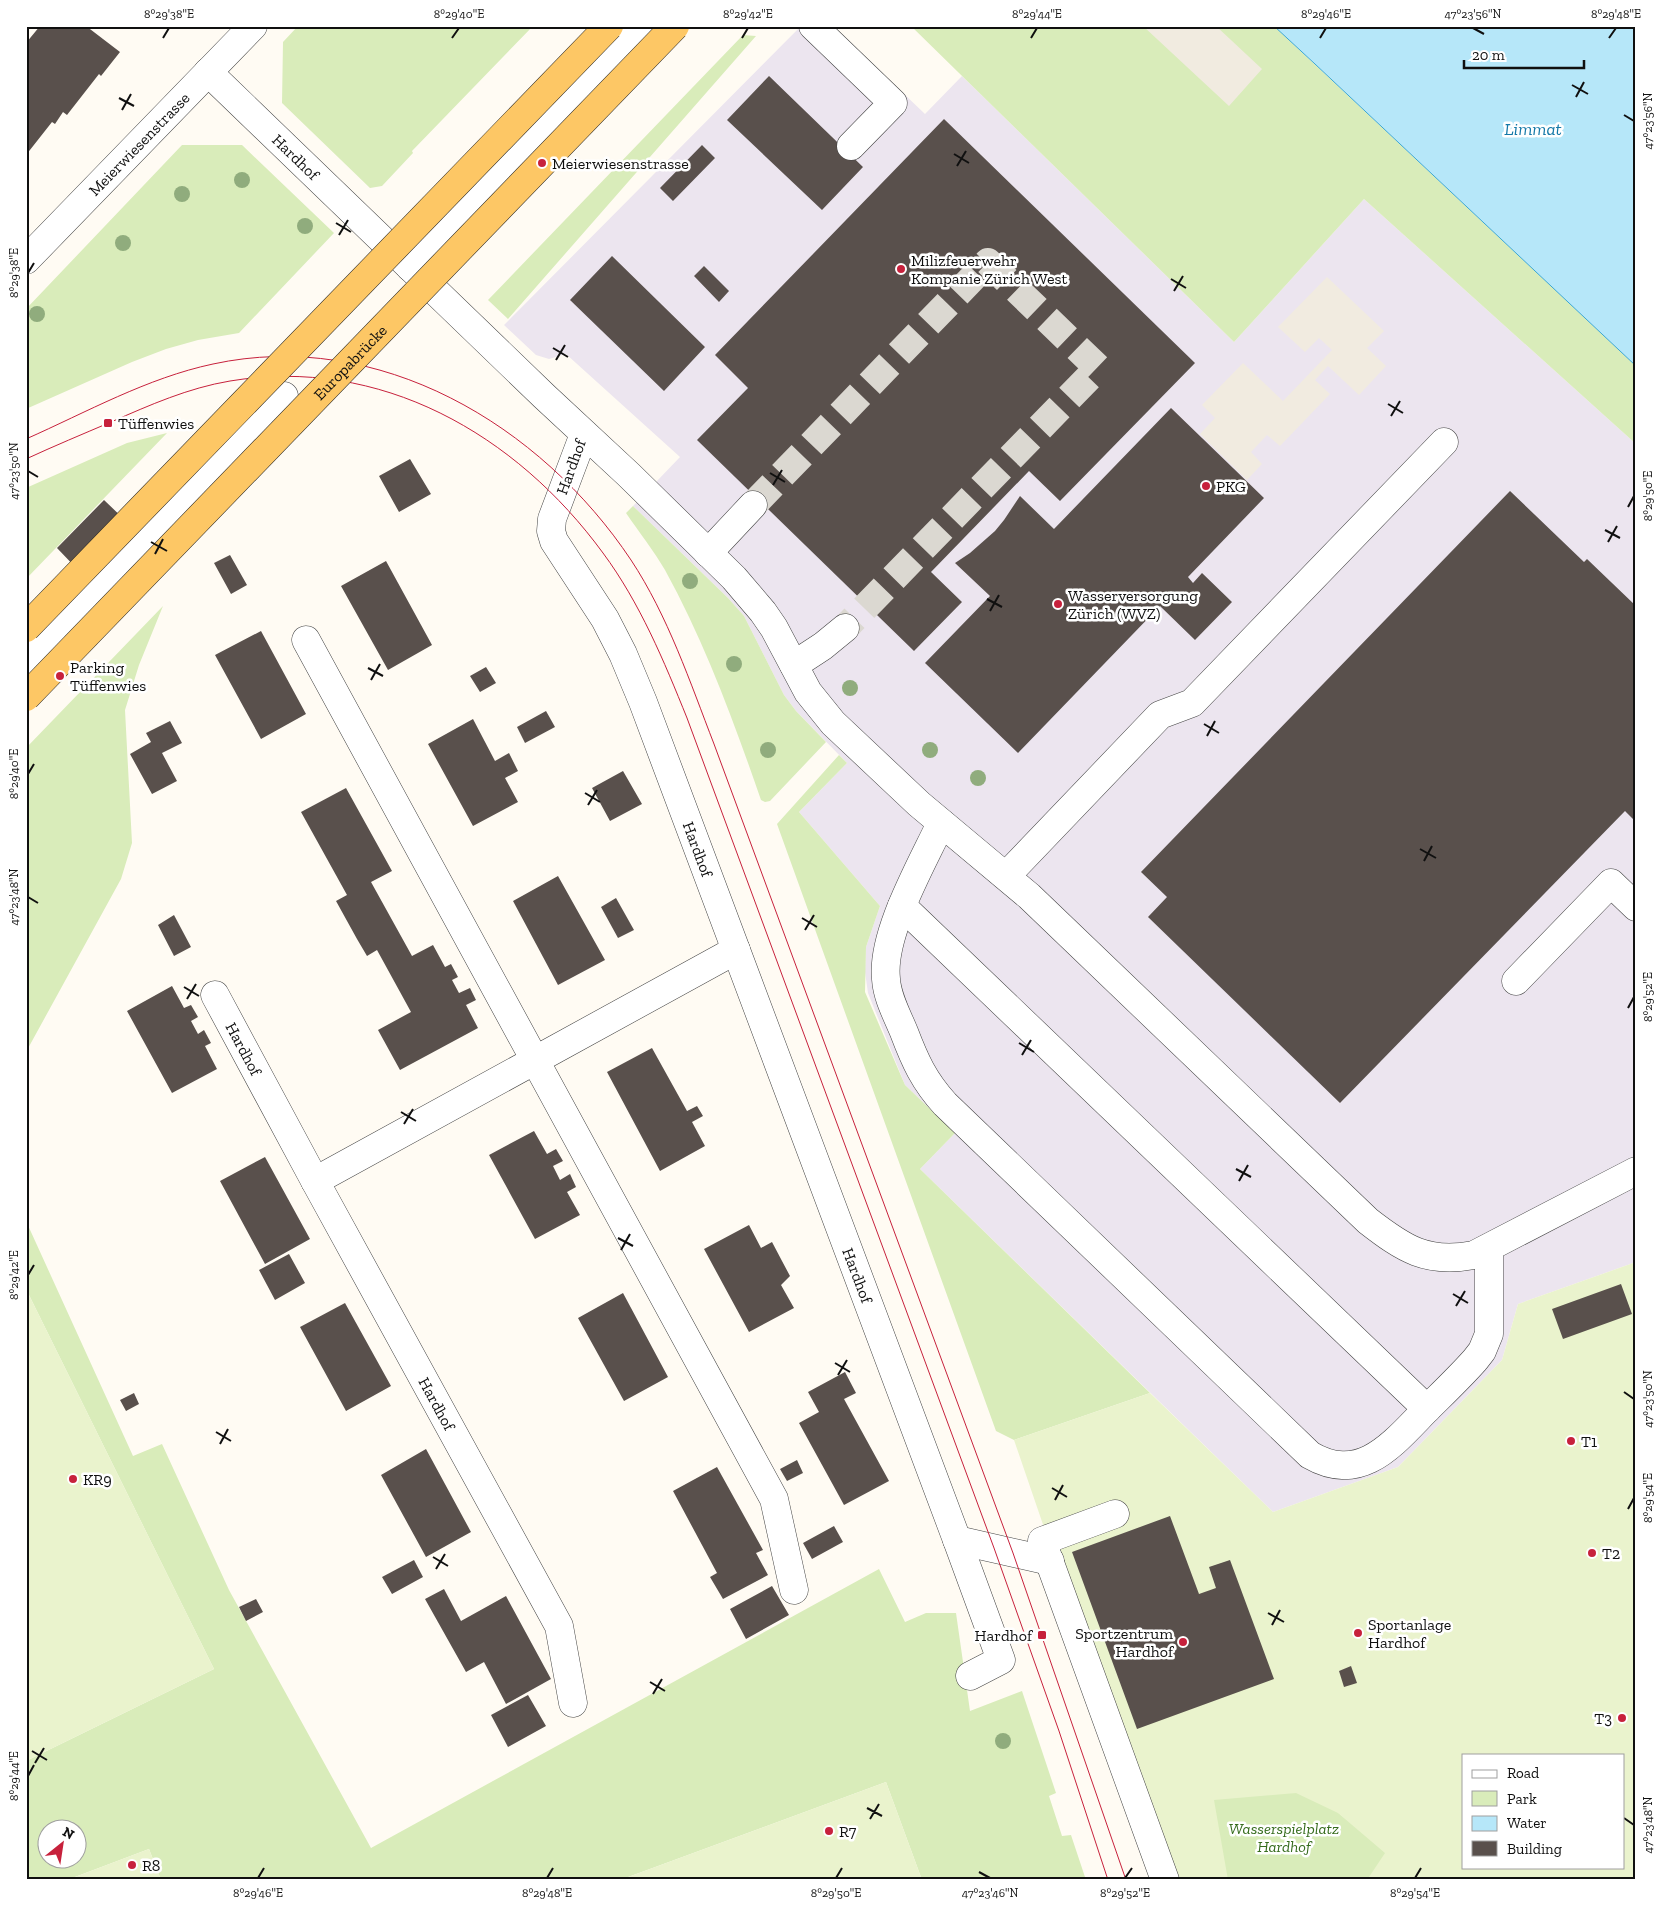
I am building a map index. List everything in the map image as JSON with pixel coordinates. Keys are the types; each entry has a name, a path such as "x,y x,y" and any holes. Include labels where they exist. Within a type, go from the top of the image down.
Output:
{"main road":[{"path":"26,628 609,26"},
{"name":"Europabrücke","path":"26,697 675,26"}],"street":[{"name":"Meierwiesenstrasse","path":"26,260 253,26"},
{"path":"410,267 643,26"},
{"path":"813,26 893,103 851,146"},
{"name":"Hardhof","path":"208,72 584,434 552,519 552,535 557,548 604,619 629,667 1001,1660 970,1676"},
{"path":"26,664 284,396"},
{"path":"584,434 734,578 763,612 813,699 833,723 941,823 1006,876 1374,1226 1404,1248 1425,1255 1444,1258 1474,1255 1636,1171"},
{"path":"1006,876 1160,714 1192,703 1444,442"},
{"path":"708,553 753,505"},
{"path":"794,665 819,649 844,628"},
{"path":"306,640 774,1500 794,1590"},
{"path":"941,823 902,906 887,948 885,965 889,996 914,1060 928,1083 946,1104 1300,1448 1326,1464 1342,1466 1361,1462 1379,1454 1390,1446 1476,1360 1486,1343 1490,1322 1489,1248"},
{"path":"1516,981 1611,883 1636,907"},
{"path":"902,906 1427,1409"},
{"path":"315,1181 736,950"},
{"name":"Hardhof","path":"215,995 559,1626 573,1703"},
{"path":"957,1540 1046,1551 1115,1514"},
{"path":"1046,1551 1165,1880"}],"shaded area":[{"path":"801,26 870,81 880,71 925,114 962,76 1234,342 1364,199 1636,444 1636,1262 1518,1304 1502,1360 1398,1467 1273,1512 920,1169 955,1133 905,1085 868,993 865,972 866,947 880,906 799,812 847,763 796,711 784,695 744,616 728,598 633,506 680,457 566,354 549,359 536,355 504,325"},
{"path":"1143,26 1216,26 1262,69 1229,106"},
{"path":"1327,277 1384,331 1367,348 1386,366 1359,395 1328,366 1315,380 1330,394 1280,446 1267,435 1251,452 1262,464 1247,480 1200,434 1215,418 1202,405 1243,363 1283,401 1332,350 1319,338 1305,352 1278,327"}],"green space":[{"path":"298,26 533,26 412,151 413,153 382,186 370,188 282,103 283,42"},
{"path":"911,26 1274,26 1636,366 1636,444 1364,199 1234,342"},
{"path":"743,35 756,36 508,319 488,300"},
{"path":"182,145 242,145 334,233 239,333 198,340 166,349 26,409 26,309"},
{"path":"167,433 26,579 26,488 127,443"},
{"path":"633,506 728,598 744,616 784,695 796,711 826,742 770,801 765,802 761,800 718,683 680,598 661,563 626,513"},
{"path":"163,606 139,665 125,710 132,843 121,879 26,1052 26,748"},
{"path":"839,755 847,763 799,812 880,906 866,947 865,992 905,1085 955,1133 920,1169 1150,1393 1014,1440 996,1431 777,824"},
{"path":"26,1221 133,1456 162,1444 229,1590 371,1848 879,1569 905,1622 926,1613 956,1613 970,1711 1022,1691 1056,1793 1049,1796 1062,1836 1071,1835 1086,1880 922,1880 886,1782 620,1880 161,1880 149,1849 67,1880 26,1880 26,1761 214,1669 26,1289"},
{"name":"Sportanlage Hardhof","path":"1636,1262 1636,1880 1367,1880 1385,1853 1338,1813 1296,1793 1214,1800 1228,1880 1165,1880 1014,1440 1150,1393 1273,1512 1398,1467 1502,1360 1518,1304"},
{"name":"KR9","path":"26,1289 214,1669 26,1761"},
{"name":"R7","path":"886,1782 922,1880 620,1880"},
{"name":"Wasserspielplatz Hardhof","path":"1300,1782 1422,1880 1191,1880 1158,1797"},
{"name":"R8","path":"149,1849 161,1880 67,1880"}],"water":[{"name":"Limmat","path":"1274,26 1636,26 1636,366 1315,64"}],"building":[{"path":"40,26 86,26 120,52 101,76 99,74 67,115 63,112 55,124 52,122 26,155 26,43"},
{"path":"769,76 863,167 822,210 727,120"},
{"path":"944,119 1195,363 1060,501 1029,471 931,572 962,602 914,651 697,440 748,388 715,355"},
{"path":"702,145 715,158 673,201 660,188"},
{"path":"612,256 705,347 664,391 570,300"},
{"path":"704,266 729,291 719,302 694,276"},
{"path":"1171,408 1264,498 1188,577 1193,583 1202,573 1232,602 1195,640 1160,606 1018,753 925,663 990,596 955,563 970,553 995,531 1020,496 1054,529"},
{"path":"410,459 431,494 399,512 379,476"},
{"path":"1510,491 1584,562 1587,559 1636,606 1636,822 1625,811 1340,1103 1148,917 1167,897 1141,872"},
{"path":"104,500 127,522 79,571 57,548"},
{"path":"230,555 247,585 231,594 214,563"},
{"path":"386,561 432,645 388,670 341,586"},
{"path":"261,631 306,714 261,739 215,655"},
{"path":"486,667 496,683 480,692 470,676"},
{"path":"546,711 555,727 525,743 517,727"},
{"path":"473,719 495,761 509,753 518,771 505,778 518,802 473,826 428,744"},
{"path":"170,721 182,743 162,753 177,781 152,794 130,754 151,742 146,733"},
{"path":"623,771 642,804 610,821 592,788"},
{"path":"346,788 392,871 371,882 412,956 433,945 445,967 451,964 458,977 452,980 459,993 470,988 476,1000 466,1005 478,1028 400,1070 378,1030 411,1012 377,950 367,956 336,901 347,895 301,812"},
{"path":"558,876 605,960 558,985 513,901"},
{"path":"616,898 634,930 618,938 601,907"},
{"path":"174,915 191,947 174,956 158,925"},
{"path":"172,986 184,1008 191,1005 198,1017 191,1021 198,1034 204,1030 211,1043 205,1046 217,1069 172,1093 127,1011"},
{"path":"652,1048 687,1111 697,1106 703,1116 692,1122 705,1146 660,1171 607,1072"},
{"path":"534,1131 547,1154 556,1149 563,1161 553,1166 560,1180 570,1174 576,1187 567,1192 580,1215 535,1239 489,1155"},
{"path":"265,1157 310,1239 265,1264 220,1181"},
{"path":"749,1225 761,1248 772,1242 790,1276 781,1285 794,1308 749,1332 704,1249"},
{"path":"289,1254 305,1283 275,1300 259,1270"},
{"path":"1621,1284 1632,1314 1563,1339 1552,1309"},
{"path":"623,1293 668,1377 624,1401 578,1318"},
{"path":"345,1303 391,1386 346,1411 300,1327"},
{"path":"845,1372 856,1393 844,1399 889,1481 844,1505 799,1423 819,1412 808,1392"},
{"path":"134,1393 139,1404 126,1411 120,1400"},
{"path":"426,1449 471,1532 426,1557 381,1475"},
{"path":"797,1460 803,1473 787,1481 780,1469"},
{"path":"717,1467 763,1550 756,1553 768,1575 723,1599 710,1577 717,1573 673,1491"},
{"name":"Sportzentrum Hardhof","path":"1170,1516 1199,1594 1216,1588 1209,1567 1230,1560 1274,1679 1137,1729 1072,1552"},
{"path":"834,1526 843,1542 812,1559 803,1543"},
{"path":"414,1560 423,1577 392,1594 382,1577"},
{"path":"772,1586 789,1615 746,1639 730,1609"},
{"path":"444,1589 461,1621 506,1596 551,1679 506,1704 484,1662 466,1672 425,1599"},
{"path":"256,1599 263,1612 246,1621 239,1607"},
{"path":"1351,1666 1357,1683 1344,1687 1339,1671"},
{"path":"528,1695 546,1726 508,1747 491,1715"}],"tunnel":[{"path":"753,505 988,262 1098,368 845,628"}],"tram line":[{"path":"26,439 141,387 189,370 213,364 275,357 336,360 394,375 451,398 503,429 551,467 594,511 631,560 644,581 667,626 687,673 1013,1553 1126,1880"},
{"path":"26,459 155,403 214,384 286,376 339,381 391,393 440,413 486,440 529,472 568,510 603,553 640,612 687,718 994,1548 1059,1731 1108,1880"}],"place":[{"name":"Meierwiesenstrasse","path":"542,163"},
{"name":"Milizfeuerwehr Kompanie Zürich West","path":"901,269"},
{"name":"Tüffenwies","path":"108,423"},
{"name":"PKG","path":"1206,486"},
{"name":"Wasserversorgung Zürich (WVZ)","path":"1058,604"},
{"name":"Parking Tüffenwies","path":"60,676"},
{"name":"T1","path":"1571,1441"},
{"name":"KR9","path":"73,1479"},
{"name":"T2","path":"1592,1553"},
{"name":"Sportanlage Hardhof","path":"1358,1633"},
{"name":"Hardhof","path":"1042,1635"},
{"name":"Sportzentrum Hardhof","path":"1183,1642"},
{"name":"T3","path":"1622,1718"},
{"name":"R7","path":"829,1831"},
{"name":"R8","path":"132,1865"}]}
